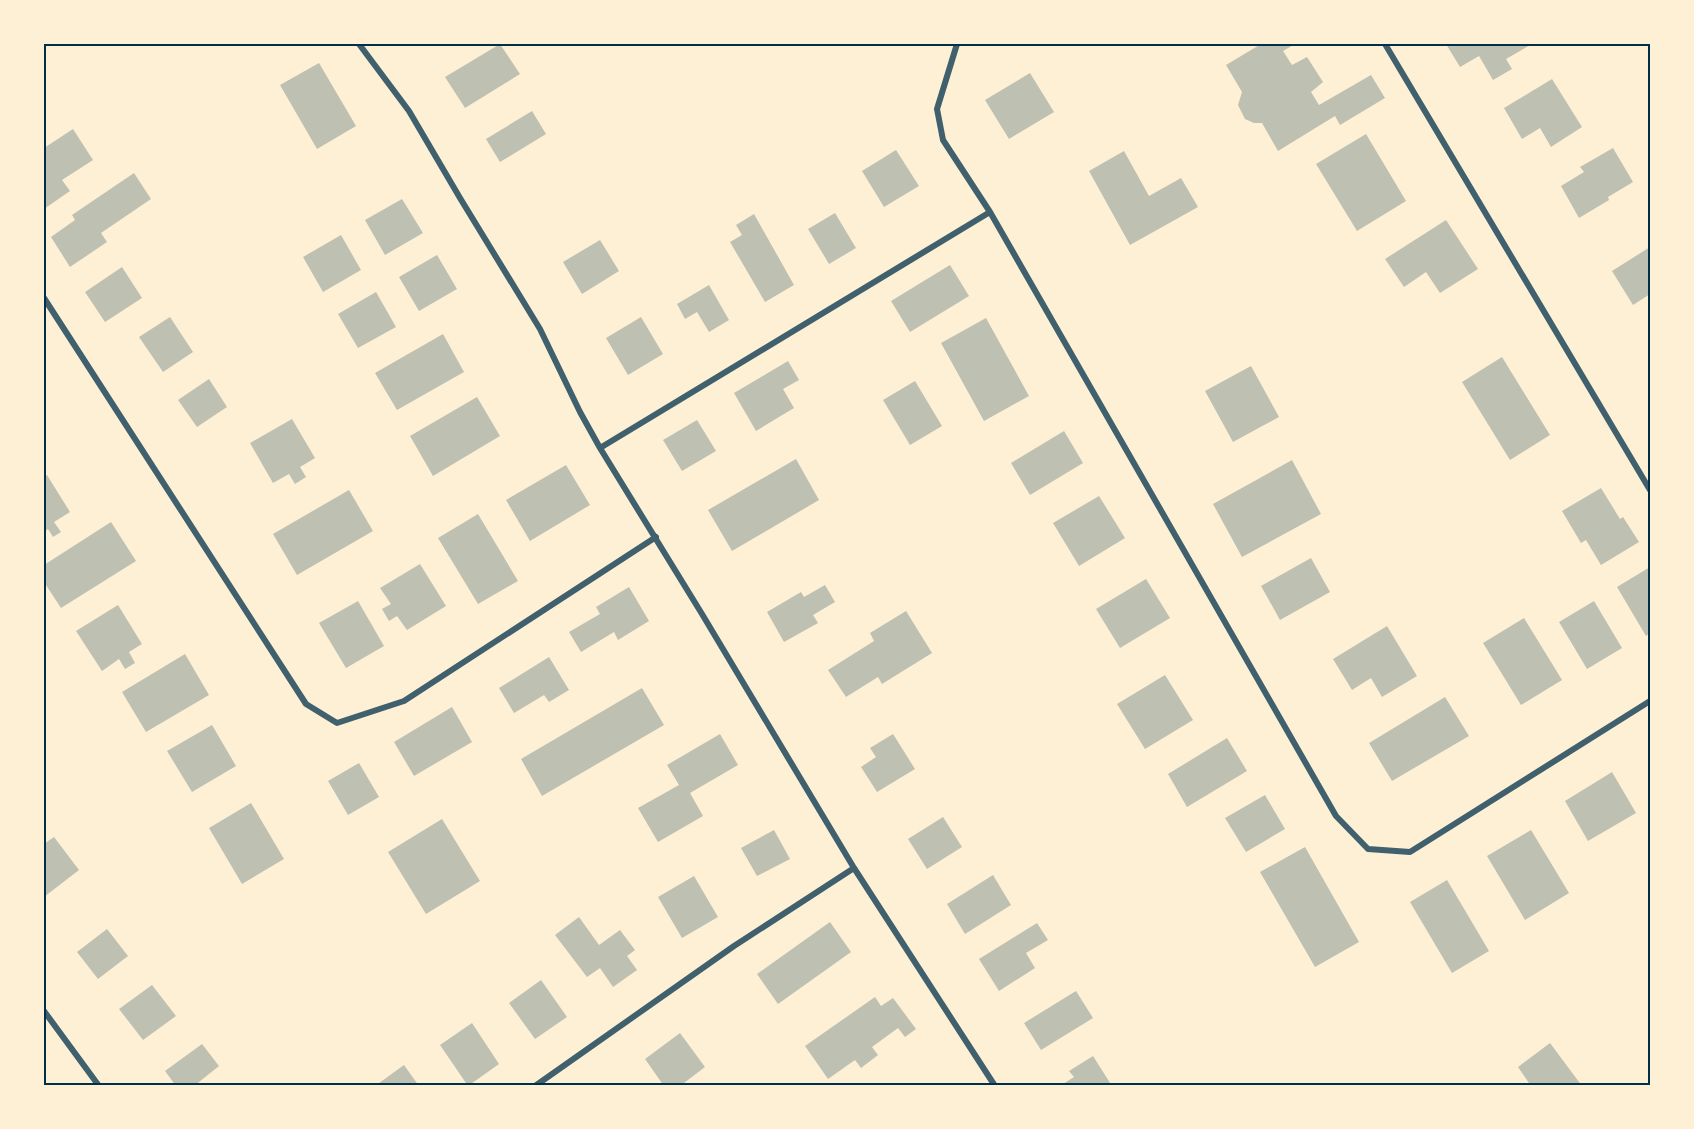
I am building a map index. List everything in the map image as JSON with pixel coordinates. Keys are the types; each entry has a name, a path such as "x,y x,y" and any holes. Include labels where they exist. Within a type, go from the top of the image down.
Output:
{"street":[{"path":"359,44 409,111 540,329 600,448 656,537 854,868 995,1086"},
{"path":"957,44 938,109 943,140 990,212 1336,816 1368,849 1410,852 1650,701"},
{"path":"1385,44 1650,490"},
{"path":"600,448 990,212"},
{"path":"44,298 306,704 337,723 404,701 656,537"},
{"path":"535,1086 734,946 854,868"},
{"path":"44,1011 99,1086"}],"building":[{"path":"500,44 520,74 465,108 445,77"},
{"path":"1261,44 1295,44 1283,51 1292,65 1307,57 1323,82 1311,92 1319,105 1371,75 1385,98 1340,125 1335,116 1278,151 1262,123 1254,123 1245,119 1238,105 1242,92 1226,65"},
{"path":"1446,44 1532,44 1506,59 1512,69 1493,80 1479,56 1460,67"},
{"path":"319,63 356,126 317,149 280,85"},
{"path":"1030,73 1054,112 1009,139 985,100"},
{"path":"1552,79 1582,127 1551,147 1540,128 1522,139 1504,108"},
{"path":"532,111 546,134 500,162 486,139"},
{"path":"73,129 93,160 62,180 70,191 44,209 44,148"},
{"path":"1366,134 1406,201 1357,231 1316,164"},
{"path":"1613,148 1633,182 1579,218 1561,186 1584,172 1580,167"},
{"path":"896,150 919,186 884,207 862,171"},
{"path":"1124,151 1149,196 1181,178 1198,207 1130,245 1089,171"},
{"path":"134,173 151,199 101,233 107,242 70,267 51,237 75,220 72,215"},
{"path":"402,199 423,233 385,255 365,220"},
{"path":"835,213 856,248 829,264 808,229"},
{"path":"754,214 794,285 765,302 730,242 742,235 736,225"},
{"path":"1446,220 1478,269 1440,293 1426,272 1404,287 1385,259"},
{"path":"341,235 361,270 323,292 303,257"},
{"path":"600,240 619,271 582,294 563,262"},
{"path":"1650,247 1650,294 1633,305 1612,271"},
{"path":"437,255 457,289 419,311 399,277"},
{"path":"950,265 969,296 910,332 891,301"},
{"path":"122,267 142,298 105,322 85,292"},
{"path":"709,285 729,320 709,332 697,312 685,319 677,304"},
{"path":"376,292 396,327 358,348 338,314"},
{"path":"170,317 193,352 163,372 139,337"},
{"path":"641,317 663,354 628,375 606,338"},
{"path":"986,318 1029,396 984,421 941,343"},
{"path":"443,334 464,372 397,410 375,373"},
{"path":"1502,357 1550,435 1510,460 1462,382"},
{"path":"788,361 799,380 783,389 794,408 756,431 734,393"},
{"path":"1251,366 1279,417 1233,442 1205,391"},
{"path":"209,379 227,407 197,427 178,400"},
{"path":"915,381 942,426 910,445 883,400"},
{"path":"477,397 500,436 433,476 410,436"},
{"path":"292,419 315,458 300,467 306,477 295,484 289,474 273,483 250,443"},
{"path":"697,420 716,451 682,471 663,440"},
{"path":"1064,431 1083,463 1030,495 1011,463"},
{"path":"796,459 819,500 732,551 708,510"},
{"path":"1292,460 1321,514 1242,557 1213,504"},
{"path":"566,465 590,505 530,541 506,500"},
{"path":"47,475 70,512 54,522 61,532 53,537 48,529 44,532 44,477"},
{"path":"1601,488 1620,519 1623,517 1639,542 1601,565 1586,540 1581,543 1562,511"},
{"path":"349,490 373,531 297,575 273,534"},
{"path":"1099,496 1125,538 1079,566 1053,523"},
{"path":"478,514 518,581 478,604 438,538"},
{"path":"111,522 136,561 61,608 44,582 44,565"},
{"path":"1311,558 1330,592 1280,620 1261,586"},
{"path":"420,564 446,606 407,630 397,616 389,621 382,609 391,604 380,588"},
{"path":"1650,567 1650,633 1646,636 1617,587"},
{"path":"1146,579 1170,618 1120,648 1096,609"},
{"path":"825,585 835,602 813,615 818,623 784,642 767,612 801,592 804,597"},
{"path":"629,587 649,621 618,640 614,632 581,652 569,632 600,614 596,607"},
{"path":"358,601 384,646 346,668 319,623"},
{"path":"1594,601 1622,648 1587,669 1559,622"},
{"path":"118,605 142,644 129,652 135,663 125,669 119,659 102,671 76,631"},
{"path":"906,611 932,653 882,684 878,677 846,697 828,670 874,641 870,633"},
{"path":"1524,618 1562,680 1521,705 1483,643"},
{"path":"1387,626 1417,676 1382,697 1371,678 1352,690 1333,659"},
{"path":"185,654 209,695 146,732 122,692"},
{"path":"549,657 569,690 549,702 544,695 514,713 499,688"},
{"path":"1165,675 1193,720 1145,749 1117,704"},
{"path":"642,688 664,725 542,796 521,759"},
{"path":"1445,697 1469,736 1392,781 1369,743"},
{"path":"452,707 472,742 414,776 394,742"},
{"path":"212,725 236,766 192,792 167,751"},
{"path":"720,734 738,765 690,793 703,816 658,842 638,808 679,785 667,765"},
{"path":"893,734 915,769 877,792 861,767 876,757 870,748"},
{"path":"1227,738 1247,771 1187,807 1168,774"},
{"path":"359,763 379,797 348,815 328,781"},
{"path":"1612,772 1636,813 1588,841 1565,801"},
{"path":"1265,795 1285,829 1246,852 1225,818"},
{"path":"251,803 284,859 242,884 209,828"},
{"path":"943,817 962,847 927,869 908,839"},
{"path":"442,819 480,881 426,914 388,852"},
{"path":"774,830 790,859 757,876 741,848"},
{"path":"1531,830 1569,893 1525,920 1487,856"},
{"path":"54,837 79,870 44,897 44,844"},
{"path":"1305,847 1359,942 1315,967 1260,872"},
{"path":"993,875 1011,905 965,934 947,904"},
{"path":"694,876 718,917 682,938 658,897"},
{"path":"1447,880 1489,951 1452,973 1410,902"},
{"path":"579,917 599,945 620,930 635,950 627,956 637,970 613,987 600,968 587,977 555,935"},
{"path":"830,922 851,952 778,1004 757,974"},
{"path":"1037,923 1048,940 1026,953 1035,968 999,991 979,959"},
{"path":"107,929 128,956 98,979 77,952"},
{"path":"541,980 567,1017 535,1039 509,1003"},
{"path":"152,985 176,1016 143,1040 119,1009"},
{"path":"1076,991 1093,1018 1041,1050 1024,1023"},
{"path":"875,997 881,1006 893,998 916,1029 905,1037 898,1028 872,1047 878,1055 861,1068 855,1060 828,1079 805,1046"},
{"path":"472,1023 499,1064 468,1086 440,1045"},
{"path":"680,1033 705,1067 680,1086 664,1086 645,1059"},
{"path":"1550,1043 1582,1086 1531,1086 1518,1067"},
{"path":"202,1044 219,1066 194,1086 176,1086 165,1071"},
{"path":"1093,1056 1112,1086 1060,1086 1074,1077 1069,1071"},
{"path":"404,1065 419,1086 375,1086"}]}
